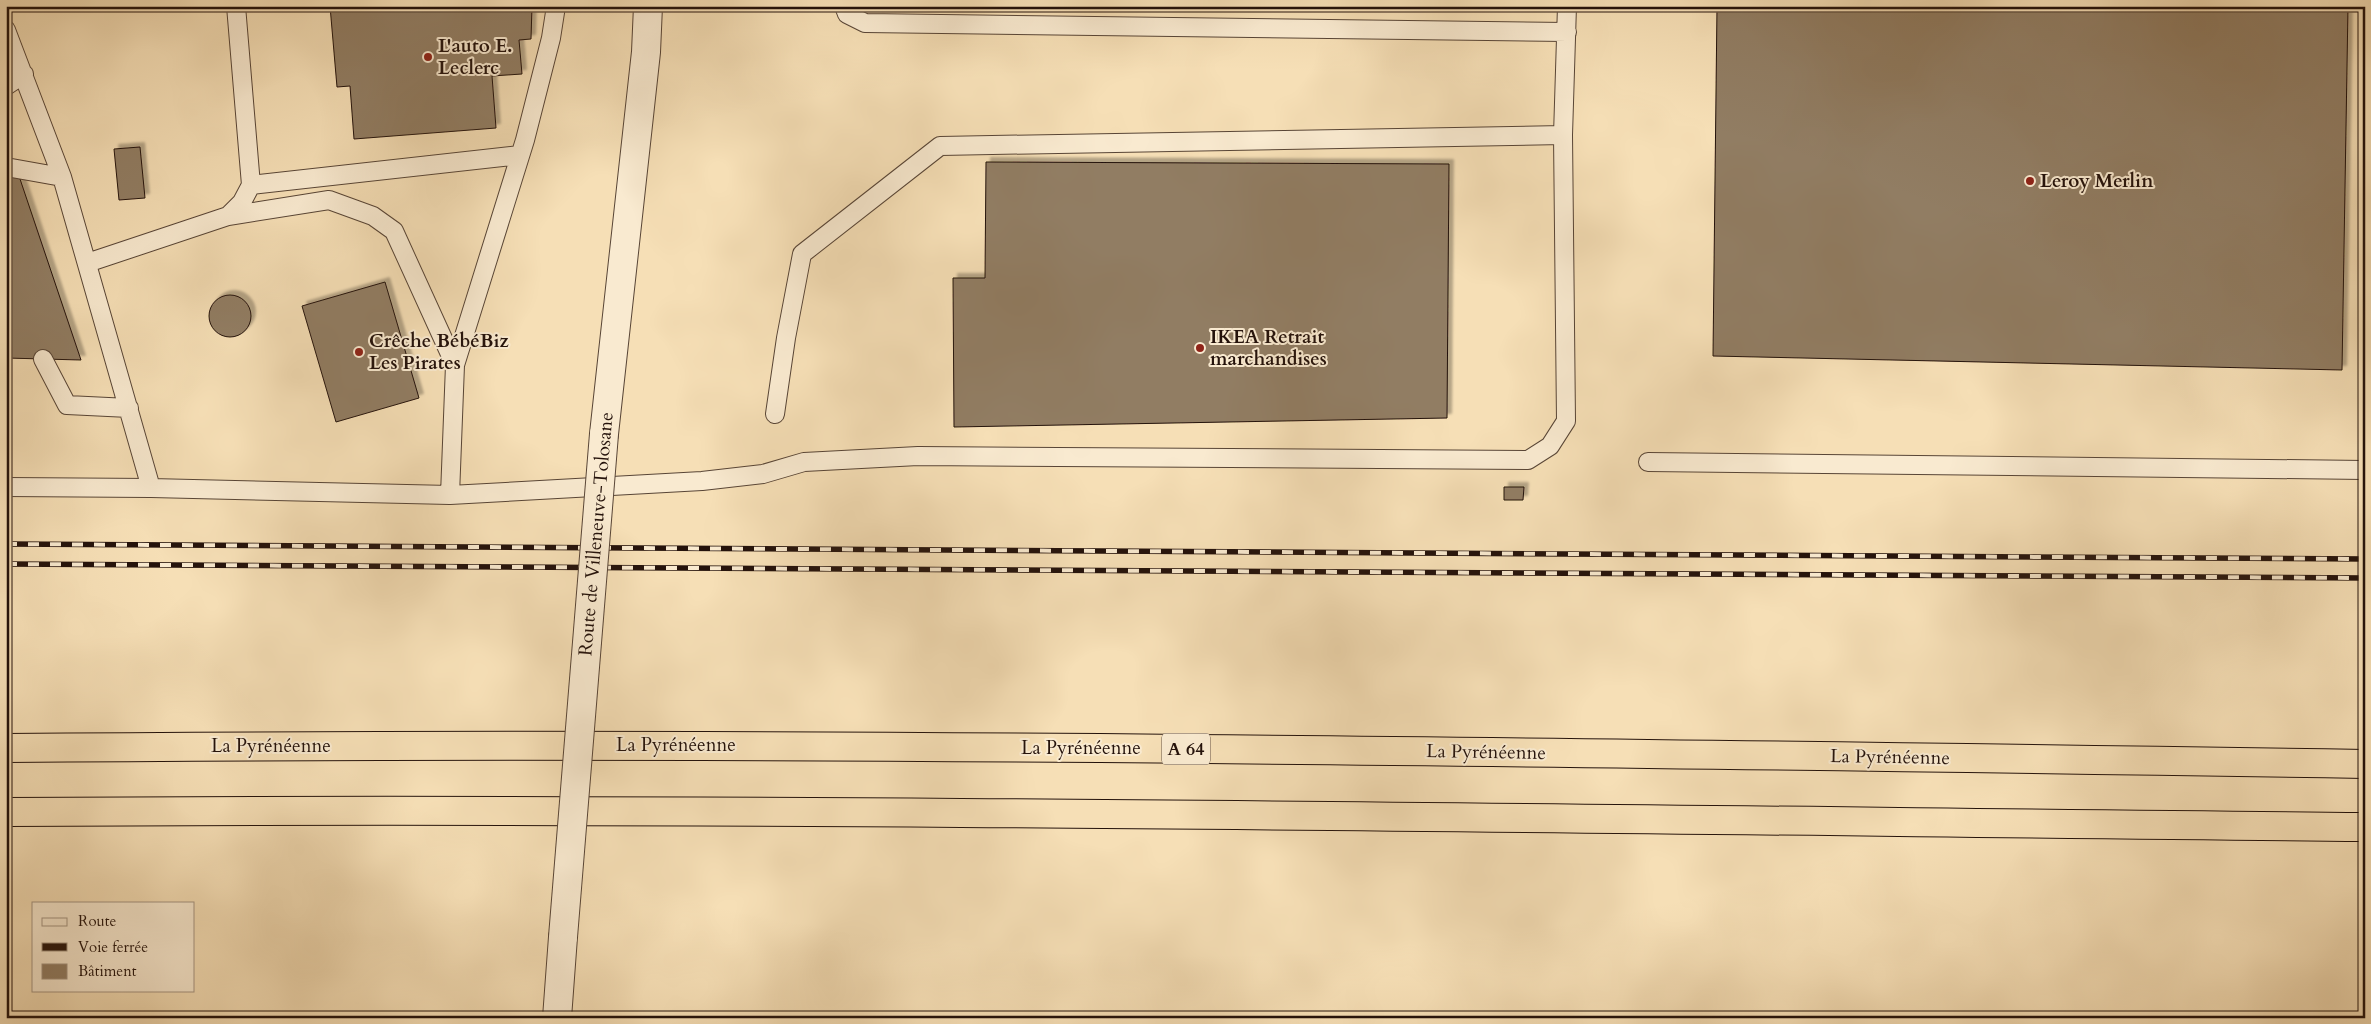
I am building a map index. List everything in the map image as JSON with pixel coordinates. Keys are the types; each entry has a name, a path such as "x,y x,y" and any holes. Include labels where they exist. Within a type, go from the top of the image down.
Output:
{"highway":[{"name":"La Pyrénéenne","path":"6,748 428,744 770,745 1595,753 2365,764"},
{"path":"6,812 432,809 1328,815 2365,827"}],"street":[{"name":"Route de Villeneuve-Tolosane","path":"557,1018 604,434 646,52 648,6"},
{"name":"Route de Villeneuve-Tolosane","path":"646,52 660,6"}],"lane":[{"path":"228,216 242,202 251,186 236,6"},
{"path":"450,495 455,365 520,155 551,38 556,6"},
{"path":"844,6 847,14 865,23 1567,32"},
{"path":"6,487 151,488 450,495 702,481 763,474 804,462 918,456 1528,460 1550,446 1566,421 1563,135 1567,6"},
{"path":"6,30 62,177 151,488"},
{"path":"6,86 24,74"},
{"path":"775,414 786,338 802,254 940,146 1563,135"},
{"path":"251,186 520,155"},
{"path":"6,167 62,177"},
{"path":"87,263 228,216 329,200 373,216 394,231 455,365"},
{"path":"43,359 66,405 129,408"},
{"path":"1648,462 2365,470"}],"building":[{"name":"L'auto E. Leclerc","path":"330,6 532,6 531,39 519,40 522,74 492,76 496,128 354,139 350,86 337,87"},
{"path":"1098,6 1134,6 1134,8"},
{"name":"Leroy Merlin","path":"1717,6 2348,6 2342,370 1713,356"},
{"path":"140,147 145,198 119,200 114,149"},
{"name":"IKEA Retrait marchandises","path":"986,162 1449,164 1447,418 954,427 953,278 985,278"},
{"path":"6,176 19,176 81,360 6,358"},
{"path":"385,282 419,398 336,422 302,306"},
{"path":"234,295 242,298 248,304 251,316 248,328 242,334 226,337 218,334 212,328 209,312 212,304 218,298"},
{"path":"1504,487 1524,487 1523,500 1504,500"}],"railway":[{"path":"6,544 2365,559"},
{"path":"6,564 2365,578"}],"place":[{"name":"L'auto E. Leclerc","path":"428,57"},
{"name":"Leroy Merlin","path":"2030,181"},
{"name":"IKEA Retrait marchandises","path":"1200,348"},
{"name":"Crêche BébéBiz Les Pirates","path":"359,352"}]}
